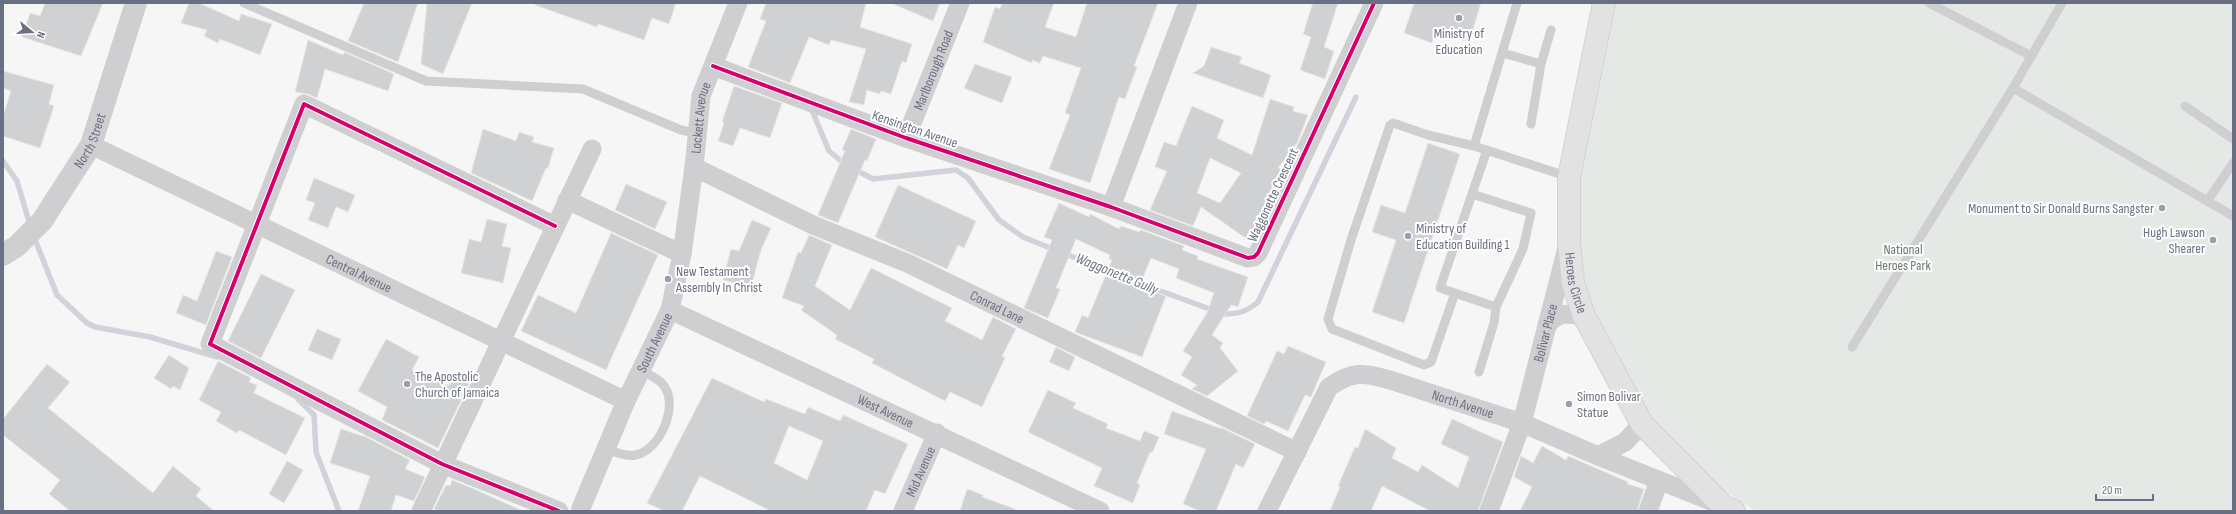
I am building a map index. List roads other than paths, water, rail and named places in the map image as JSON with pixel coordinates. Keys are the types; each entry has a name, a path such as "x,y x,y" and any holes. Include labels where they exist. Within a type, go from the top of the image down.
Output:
{"main road":[{"name":"Heroes Circle","path":"1604,3 1569,177 1568,243 1573,283 1584,316 1642,424 1728,509"}],"street":[{"name":"North Street","path":"10,250 42,221 92,145 136,3"},
{"name":"Lockett Avenue","path":"694,167 701,96 738,3"},
{"name":"Marlborough Road","path":"906,138 960,3"},
{"path":"1111,207 1188,3"},
{"name":"Waggonette Crescent","path":"1111,207 1248,258 1254,257 1258,253 1374,3"},
{"name":"Kensington Avenue","path":"713,66 906,138 1111,207"},
{"path":"555,226 304,104 210,344 442,464 559,511"},
{"name":"Central Avenue","path":"92,145 626,401"},
{"path":"421,511 442,464 502,342 566,200 592,149"},
{"name":"South Avenue","path":"579,510 626,401 670,310 682,254 694,167"},
{"name":"Conrad Lane","path":"694,167 813,225 907,263 1297,452"},
{"path":"566,200 682,254"},
{"name":"Bolivar Place","path":"1489,511 1522,423 1568,243"},
{"name":"West Avenue","path":"670,310 937,433 1100,511"},
{"path":"1547,325 1556,316 1567,313 1584,316"},
{"name":"North Avenue","path":"1267,511 1329,387 1342,378 1357,374 1372,375 1390,380 1522,423 1728,509"},
{"path":"1598,456 1625,442 1642,424"},
{"name":"Mid Avenue","path":"903,511 937,433"},
{"path":"1648,511 1659,481"}],"lane":[{"path":"244,3 261,6 426,81 583,89 681,130 697,133"},
{"path":"1474,146 1517,3"},
{"path":"1929,3 2031,56"},
{"path":"1852,347 2013,88 2062,3"},
{"path":"1531,124 1541,64 1551,30"},
{"path":"1503,53 1541,64"},
{"path":"2013,88 2208,200 2233,216"},
{"path":"2185,106 2233,139"},
{"path":"1455,293 1431,362 1428,365 1417,363 1332,329 1328,319 1351,240 1390,125 1393,123 1399,124 1428,135 1474,146 1569,177"},
{"path":"1487,150 1440,288 1496,307"},
{"path":"2208,200 2233,163"},
{"path":"1472,194 1531,213 1523,249 1496,307 1494,323 1479,372"},
{"path":"606,449 626,455 634,455 648,450 660,435 670,406 668,395 660,381 641,371"}],"waterway":[{"name":"Waggonette Gully","path":"1134,281 1223,314 1242,312 1258,302 1356,97"},
{"name":"Waggonette Gully","path":"811,108 829,151 846,165"},
{"path":"3,161 17,181 30,225"},
{"name":"Waggonette Gully","path":"854,169 873,179 956,170 968,178 999,220 1023,237 1055,250"},
{"path":"34,237 57,295 87,323 95,327 150,337 217,357"},
{"name":"Waggonette Gully","path":"1063,253 1115,273"},
{"path":"298,399 314,415 316,452 339,511"}],"place":[{"name":"Ministry of Education","path":"1459,18"},
{"name":"Monument to Sir Donald Burns Sangster","path":"2162,208"},
{"name":"Ministry of Education Building 1","path":"1408,236"},
{"name":"Hugh Lawson Shearer","path":"2213,240"},
{"name":"New Testament Assembly In Christ","path":"668,279"},
{"name":"The Apostolic Church of Jamaica","path":"407,384"},
{"name":"Simon Bolivar Statue","path":"1569,404"}],"park label":[{"name":"National Heroes Park","path":"1903,258"}]}
